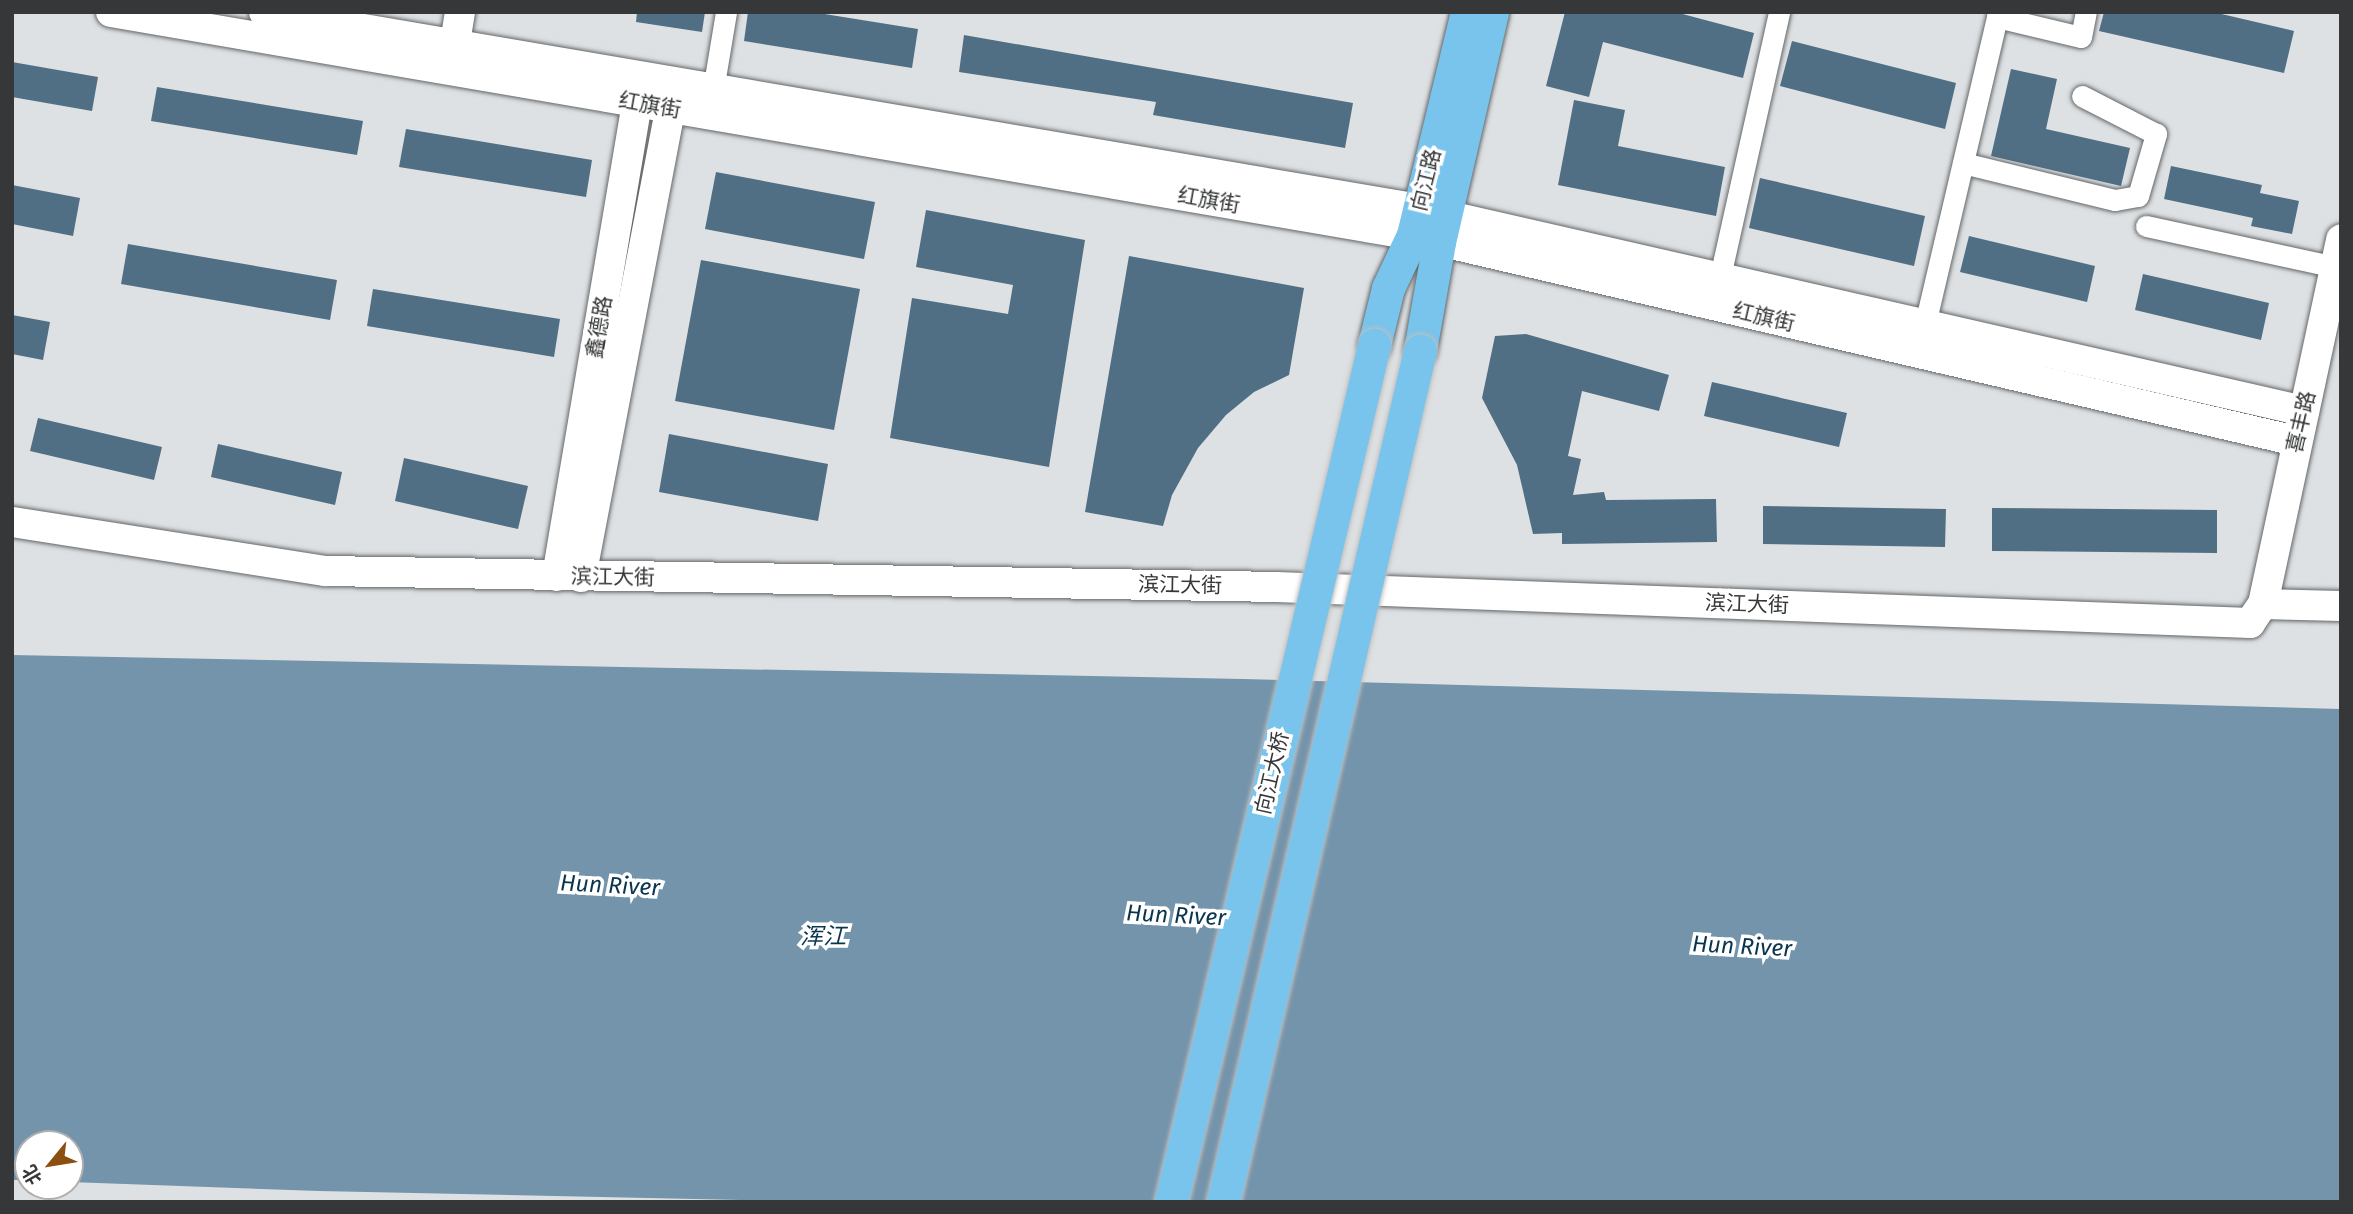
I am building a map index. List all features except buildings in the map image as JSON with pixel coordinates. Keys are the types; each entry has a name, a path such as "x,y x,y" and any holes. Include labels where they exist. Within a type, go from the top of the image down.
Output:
{"main road":[{"name":"向江路","path":"1223,1202 1420,350 1429,225 1466,12"},
{"name":"向江路","path":"1374,345 1388,288 1429,225 1492,12"},
{"name":"向江大桥","path":"1171,1202 1374,345"}],"street":[{"path":"111,12 439,45"},
{"path":"264,12 439,45"},
{"path":"439,45 460,12"},
{"path":"713,90 726,12"},
{"path":"1716,291 1779,12"},
{"path":"1922,338 1998,15 2081,37 2086,12"},
{"name":"红旗街","path":"439,45 639,90 1429,225 1922,338"},
{"name":"鑫德路","path":"569,576 639,90"},
{"path":"672,96 713,90 1429,225"},
{"name":"鑫德路","path":"569,576 672,96"},
{"path":"1963,163 2115,200 2138,196 2156,134 2082,96"},
{"path":"2146,226 2338,253"},
{"name":"喜丰路","path":"2263,604 2338,253"},
{"path":"1922,338 2304,411"},
{"path":"1922,338 2296,441"},
{"name":"滨江大街","path":"12,522 325,570 1276,587 2250,623 2263,604"},
{"path":"2263,604 2341,606"}],"water":[{"name":"浑江","path":"12,655 1243,679 2341,709 2341,1202 833,1202 319,1191 84,1183 84,1130 14,1130 12,1180"}],"water label":[{"name":"Hun River","path":"610,885"},
{"name":"Hun River","path":"1176,915"},
{"name":"Hun River","path":"1742,946"}]}
